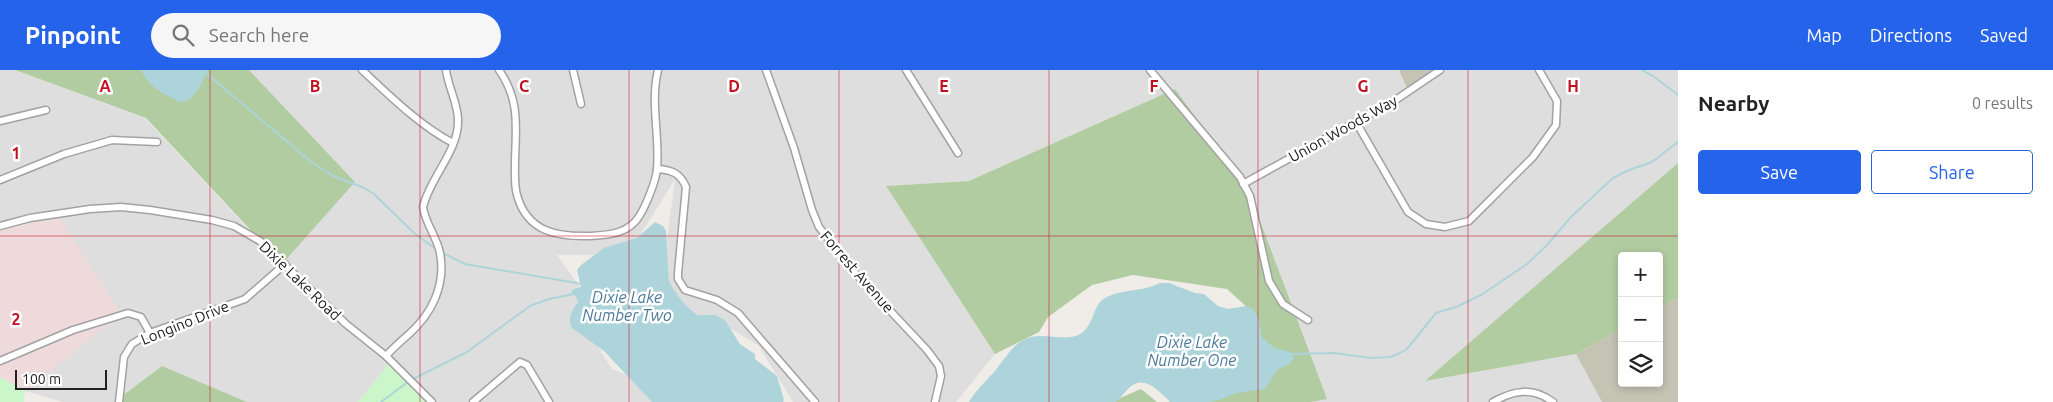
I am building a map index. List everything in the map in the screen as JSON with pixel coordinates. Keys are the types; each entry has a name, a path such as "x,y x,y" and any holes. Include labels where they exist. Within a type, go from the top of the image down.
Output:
{"street":[{"path":"362,70 396,100 453,143"},
{"path":"386,356 420,323 439,290 442,272 440,253 424,214 423,206 453,143 457,130 458,118 446,70"},
{"path":"499,70 507,81 514,97 516,115 515,179 518,198 527,215 541,228 557,235 566,236 608,235 621,232 632,225 639,216 657,169 655,103 658,70"},
{"path":"573,70 581,104"},
{"name":"Forrest Avenue","path":"766,70 788,130 819,227 853,271 927,350 939,366 940,376 935,402"},
{"path":"906,70 958,153"},
{"path":"1150,70 1240,177 1250,196 1269,280 1283,304 1308,320"},
{"name":"Union Woods Way","path":"1243,184 1397,99 1440,70"},
{"path":"1356,122 1408,212 1426,224 1445,227 1469,221 1533,157 1556,124 1557,101 1539,70"},
{"path":"0,122 46,110"},
{"path":"0,180 64,154 112,140 157,142"},
{"path":"657,169 676,173 683,179 686,187 678,273 681,285 690,292 717,300 738,313 815,402"},
{"name":"Dixie Lake Road","path":"0,226 30,218 90,209 121,208 150,210 212,220 234,226 260,241 346,324 386,356 432,402"},
{"name":"Longino Drive","path":"119,402 124,357 132,344 150,333 245,299 285,264"},
{"path":"0,361 73,330 128,313 141,318 150,333"},
{"path":"473,402 520,362 527,365 549,402"},
{"path":"1493,402 1506,394 1523,391 1541,394 1554,402"}],"shaded area":[{"path":"0,70 15,70 145,118 281,264 355,182 249,70 1399,70 1407,87 1436,70 1678,70 1678,163 1426,381 1576,354 1602,402 1311,402 1327,399 1175,89 969,181 886,186 995,354 956,402 793,402 759,346 716,320 671,318 667,240 675,179 638,239 595,255 557,255 588,298 590,334 612,369 649,384 663,402 431,402 392,360 358,402 247,402 162,366 114,402 63,402 25,391 121,314 55,212 0,221"},
{"path":"1399,70 1436,70 1407,88"},
{"path":"55,211 122,314 25,391 0,377 0,221"},
{"path":"1678,298 1678,402 1602,402 1576,354 1618,331 1618,387 1663,387 1663,306"}],"green space":[{"path":"15,70 249,70 355,182 282,264 146,118"},
{"path":"1175,89 1248,189 1327,399 1311,402 1190,402 1249,309 1227,289 1133,275 1092,285 1048,317 1039,332 995,354 886,186 969,181"},
{"path":"1678,163 1678,298 1663,306 1663,252 1618,252 1618,331 1576,354 1425,381"},
{"path":"392,360 431,402 358,402"},
{"path":"162,366 247,402 114,402"},
{"path":"0,377 25,391 24,402 0,402"},
{"path":"1141,389 1157,402 1114,402 1118,399"}],"water":[{"path":"141,70 208,70 194,95 190,99 180,102 153,86"},
{"name":"Dixie Lake Number Two","path":"655,222 663,226 666,231 669,281 677,295 697,315 715,315 725,320 740,344 755,354 755,359 777,376 783,402 652,402 604,351 572,328 571,315 578,302 571,292 581,287 577,270 604,248 637,238"},
{"name":"Dixie Lake Number One","path":"1160,283 1169,283 1195,293 1204,294 1218,306 1228,309 1246,306 1254,310 1258,318 1262,337 1275,348 1293,353 1294,358 1289,364 1277,370 1265,389 1236,393 1210,402 1170,402 1151,386 1140,382 1129,388 1115,402 969,402 1012,349 1020,342 1037,336 1069,337 1080,334 1088,326 1098,305 1105,298"}],"waterway":[{"path":"1642,70 1678,95"},
{"path":"206,73 310,161 333,176 362,187 374,194 414,233 437,250"},
{"path":"1293,354 1334,353 1371,358 1390,357 1398,354 1407,349 1436,313 1456,307 1481,295 1527,264 1547,245 1571,217 1613,178 1652,162 1678,142"},
{"path":"443,253 465,264 582,284"},
{"path":"413,379 467,352 530,306 549,299 574,294"},
{"path":"381,402 409,381"}]}
